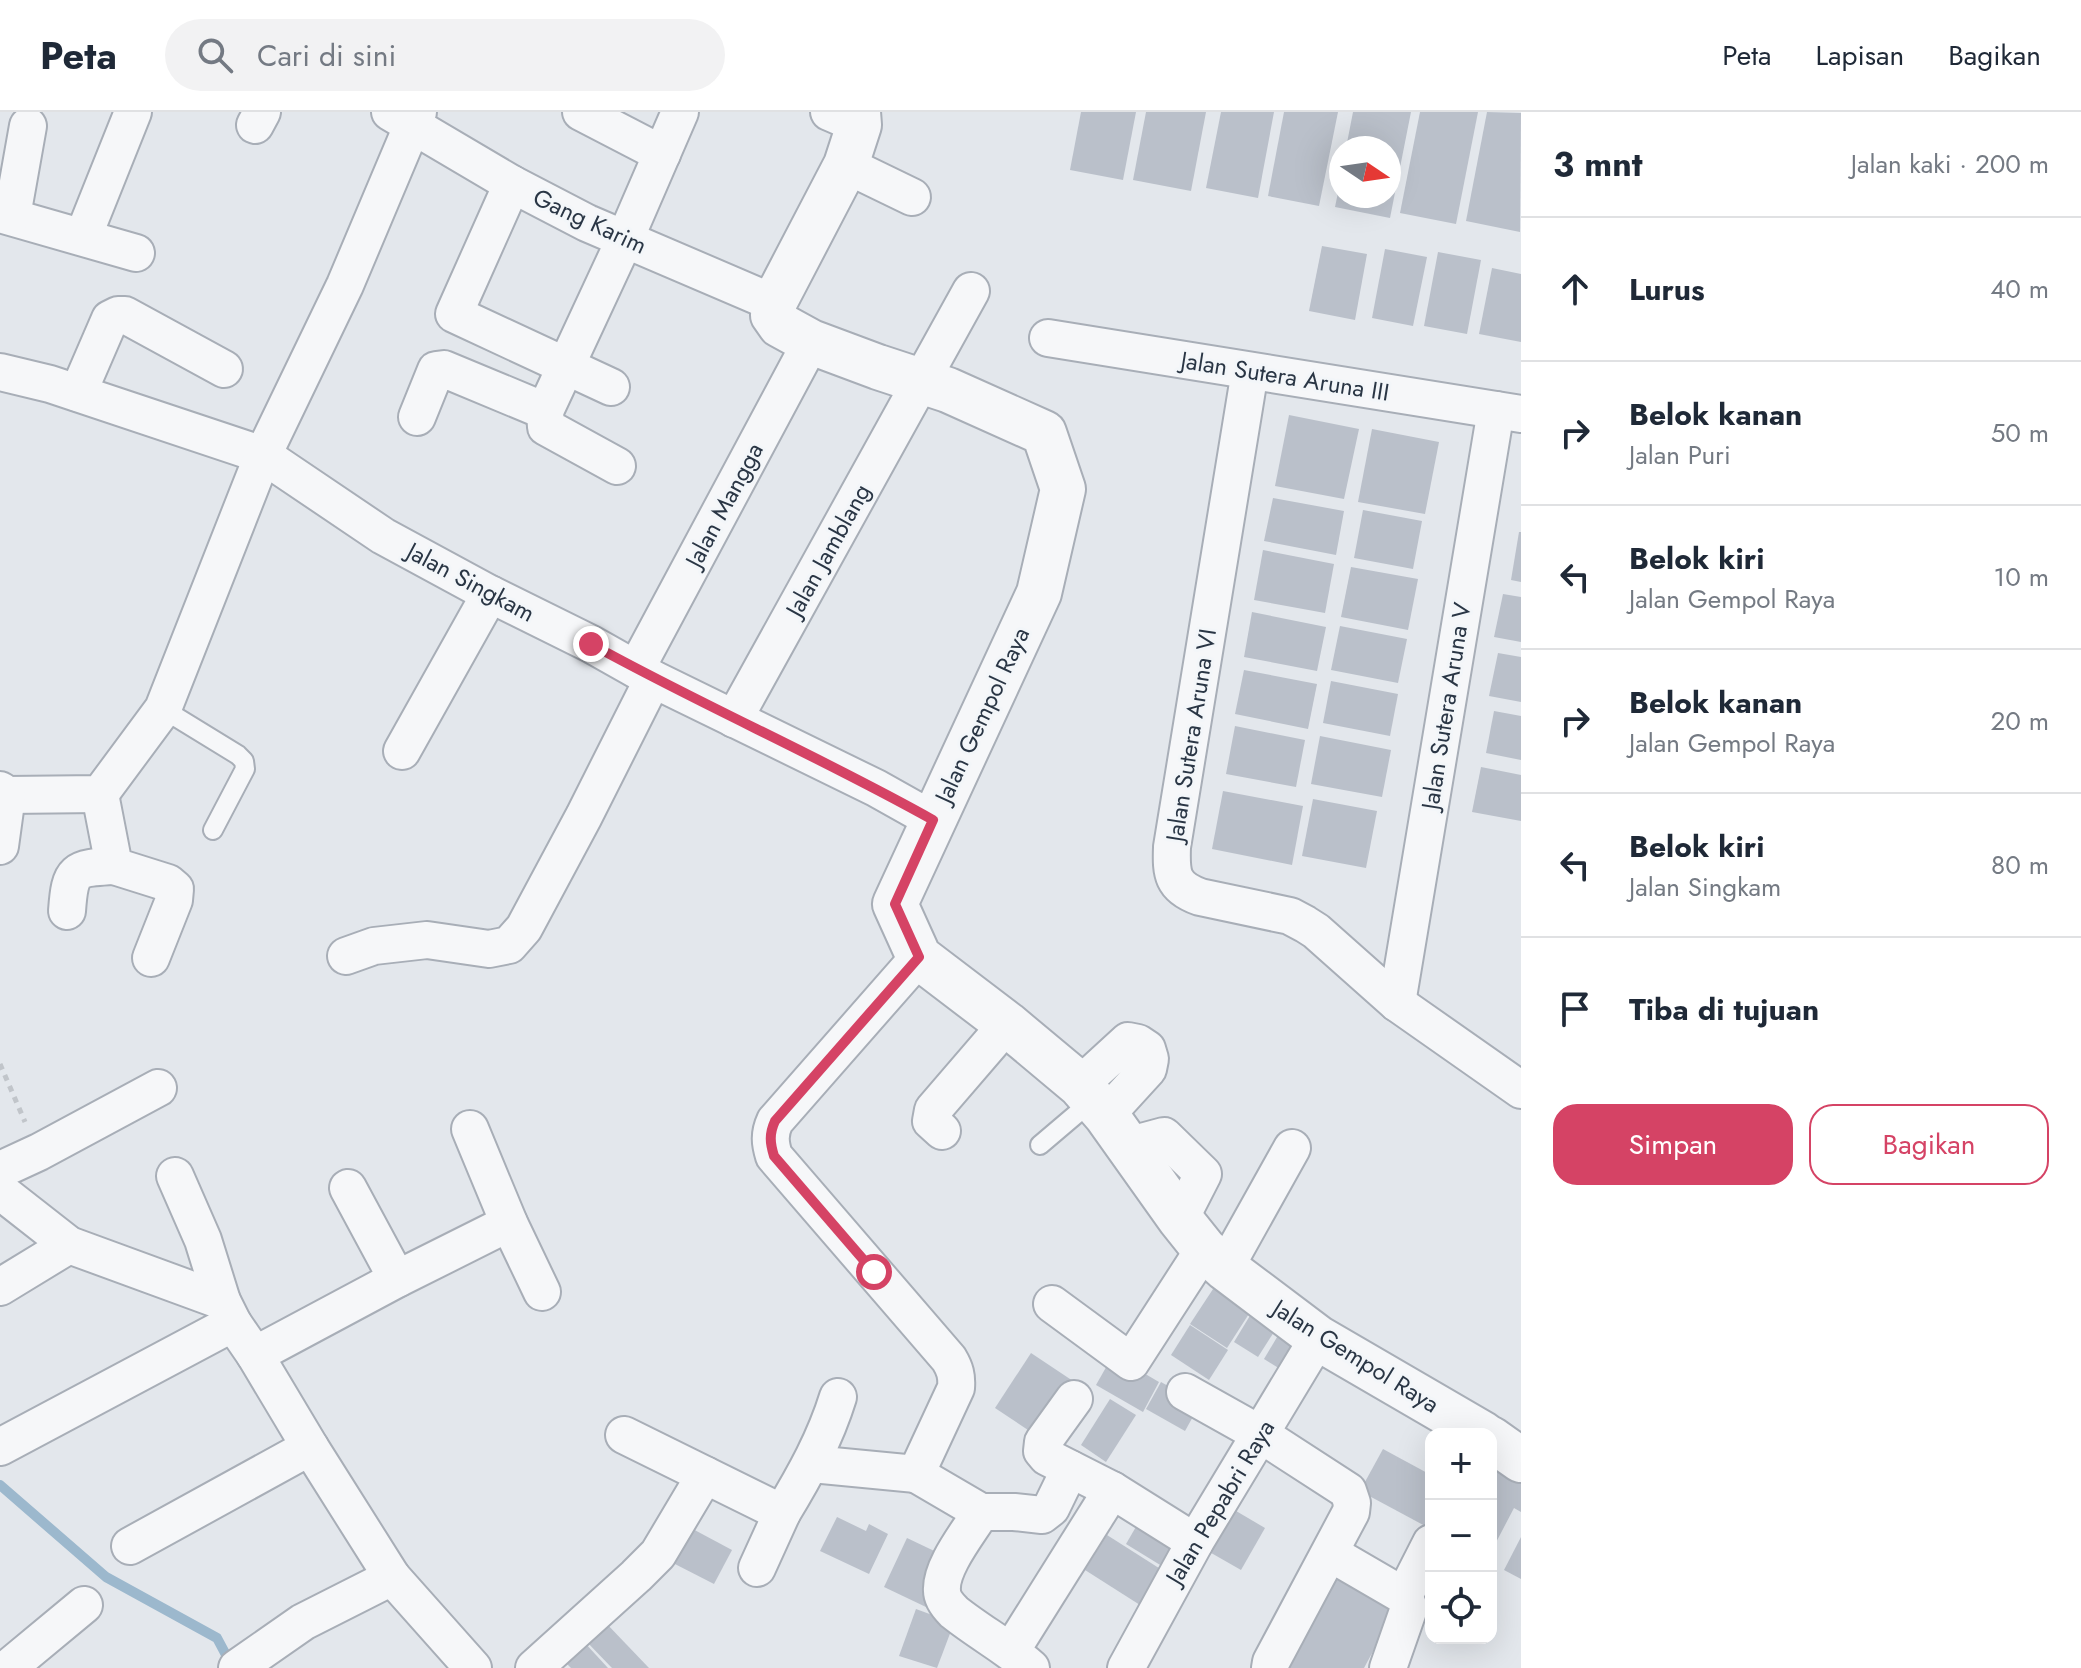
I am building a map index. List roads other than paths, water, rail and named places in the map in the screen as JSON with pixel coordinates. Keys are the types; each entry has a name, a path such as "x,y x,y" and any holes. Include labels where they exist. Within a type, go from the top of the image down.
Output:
{"street":[{"path":"83,237 133,112"},
{"path":"581,112 662,154"},
{"path":"617,466 546,427 545,411 680,112"},
{"path":"114,866 100,794 163,709 263,455 345,285 407,116"},
{"name":"Gang Karim","path":"407,116 512,184 587,223 774,303"},
{"path":"28,126 6,215 136,253"},
{"path":"774,303 848,128 912,197"},
{"path":"512,184 454,314 611,387"},
{"name":"Jalan Jamblang","path":"734,719 971,291"},
{"name":"Jalan Gempol Raya","path":"774,303 773,315 780,325 811,342 948,390 1044,433 1063,489 1039,593 895,904 919,957 1007,1024 1101,1111 1203,1245 1318,1338 1473,1428"},
{"path":"78,393 110,319 118,315 125,315 224,369"},
{"name":"Jalan Sutera Aruna III","path":"1048,338 1508,412"},
{"name":"Jalan Mangga","path":"346,956 374,946 427,940 489,949 509,945 524,928 584,816 645,674 811,342"},
{"path":"417,417 436,370 444,369 545,411"},
{"name":"Jalan Sutera Aruna VI","path":"1250,371 1174,831 1171,869 1176,881 1187,892 1290,916 1305,924 1397,1003 1521,1090"},
{"name":"Jalan Singkam","path":"0,372 50,384 263,455 383,536 490,594 876,788 933,820"},
{"name":"Jalan Sutera Aruna V","path":"1397,1003 1508,412"},
{"path":"402,751 490,594"},
{"path":"0,846 3,792 100,794"},
{"path":"67,911 69,889 75,875 83,868 114,866 168,883 175,889 174,900 151,958"},
{"path":"916,1474 956,1388 954,1368 774,1156 770,1143 775,1121 919,957"},
{"path":"942,1131 931,1121 933,1110 1007,1024"},
{"path":"0,1170 158,1088"},
{"path":"470,1129 542,1292"},
{"path":"1052,1304 1131,1362 1203,1245 1292,1148"},
{"path":"175,1176 203,1240 227,1312 392,1577 473,1668"},
{"path":"348,1188 397,1279"},
{"path":"0,1191 69,1245 227,1312"},
{"path":"255,1355 509,1223"},
{"path":"0,1287 69,1245"},
{"path":"0,1447 227,1312"},
{"name":"Jalan Pepabri Raya","path":"1126,1668 1195,1542 1318,1338"},
{"path":"1185,1392 1260,1434 1348,1491 1352,1503 1351,1512 1270,1668"},
{"path":"757,1568 782,1513 812,1464 838,1397"},
{"path":"1074,1399 1043,1442 1042,1451 1047,1457 1112,1490 1195,1542"},
{"path":"624,1435 782,1513"},
{"path":"1497,1443 1521,1460"},
{"path":"130,1546 310,1447"},
{"path":"812,1464 916,1474 981,1512 1042,1515 1051,1508 1070,1469"},
{"path":"534,1668 658,1554 705,1475"},
{"path":"981,1512 952,1558 941,1589 945,1602 954,1611 1021,1659 1112,1490"},
{"path":"1330,1553 1404,1596 1409,1608 1388,1668"},
{"path":"1404,1596 1425,1555"},
{"path":"247,1660 303,1622 392,1577"},
{"path":"8,1668 84,1605"}],"lane":[{"path":"163,709 244,761 245,769 213,830"},
{"path":"1040,1145 1101,1111"}],"waterway":[{"path":"0,1485 106,1577 217,1638 232,1666"}]}
